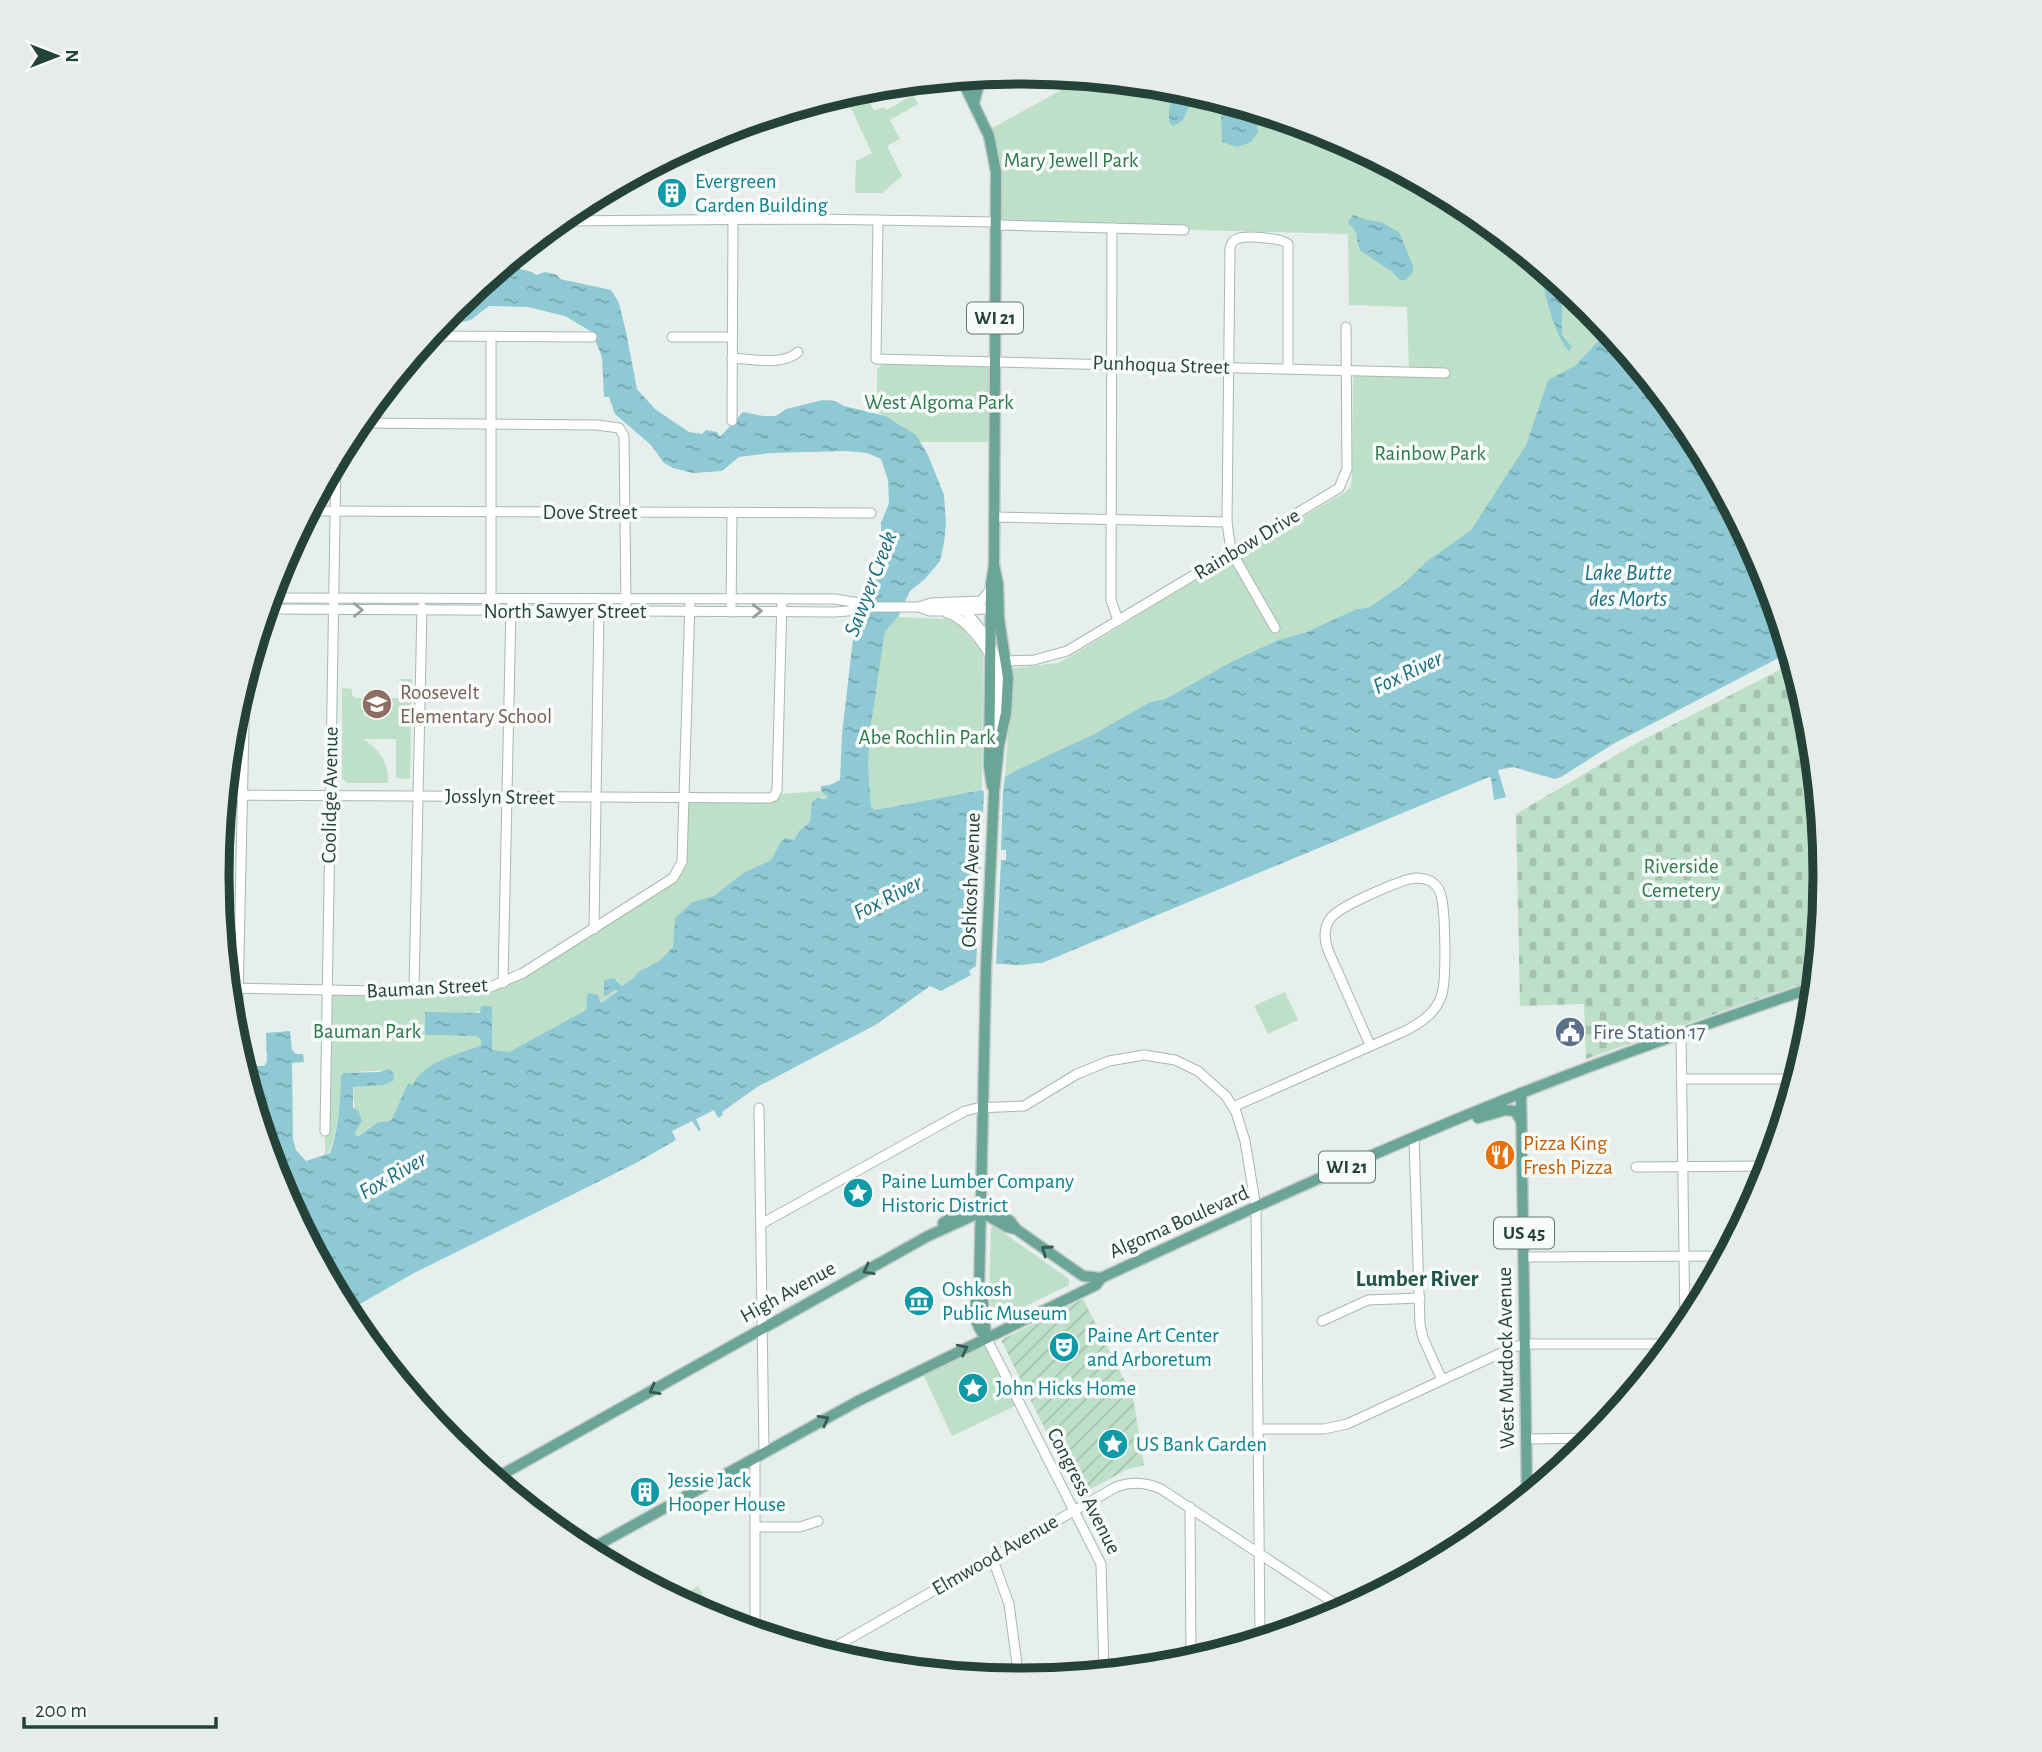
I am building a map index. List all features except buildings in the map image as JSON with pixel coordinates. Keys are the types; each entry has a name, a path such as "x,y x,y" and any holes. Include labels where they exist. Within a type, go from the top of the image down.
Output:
{"main road":[{"name":"Oshkosh Avenue","path":"965,86 993,148 996,172 995,517 994,565 990,590 1007,661 1006,713 999,745 994,792 986,968"},
{"path":"974,103 979,86"},
{"name":"Oshkosh Avenue","path":"994,565 998,584 990,641 989,767 994,792"},
{"name":"Congress Avenue","path":"986,968 979,1292 976,1299 978,1329 986,1337"},
{"name":"Algoma Boulevard","path":"598,1545 858,1401 1096,1284 1101,1278 1438,1127 1521,1093 1804,990"},
{"name":"West Murdock Avenue","path":"1521,1093 1527,1484"},
{"path":"1438,1127 1459,1125 1508,1109 1515,1111 1522,1123"},
{"path":"981,1207 1076,1272 1101,1278"},
{"name":"High Avenue","path":"503,1474 981,1207"},
{"path":"1069,1297 1077,1284 1076,1272"}],"street":[{"path":"732,421 733,219"},
{"path":"576,221 878,220 1184,230"},
{"name":"Punhoqua Street","path":"878,220 876,359 1445,373"},
{"path":"1112,228 1111,600 1118,620"},
{"path":"1275,628 1231,551 1227,522 1230,248 1232,243 1242,238 1280,239 1287,242 1289,247 1288,368"},
{"name":"Rainbow Drive","path":"1007,661 1034,660 1067,652 1231,551 1335,491 1344,481 1348,469 1346,327"},
{"path":"443,336 592,337"},
{"path":"491,336 491,611"},
{"path":"673,337 732,337"},
{"path":"732,358 779,359 798,352"},
{"path":"372,423 597,425 621,430 624,436 626,512 625,611"},
{"name":"Coolidge Avenue","path":"325,1131 336,478"},
{"name":"Dove Street","path":"319,511 871,513"},
{"path":"731,612 732,513"},
{"path":"995,517 1227,522"},
{"name":"North Sawyer Street","path":"275,609 850,611 864,607 919,607 948,601 981,601 990,590"},
{"name":"North Sawyer Street","path":"280,598 835,599 859,603 864,607"},
{"path":"414,990 422,598"},
{"path":"503,983 511,599"},
{"path":"594,929 599,599"},
{"path":"782,599 782,611"},
{"path":"684,798 690,600"},
{"path":"948,601 964,610 990,641 999,670 999,745"},
{"name":"North Sawyer Street","path":"919,607 942,611 994,605"},
{"name":"Josslyn Street","path":"234,795 770,798 777,790 782,611"},
{"path":"942,611 960,619 990,655"},
{"path":"238,989 244,720"},
{"name":"Bauman Street","path":"238,989 475,989 503,983 654,892 677,873 682,862 684,798"},
{"path":"1233,1107 1407,1030 1433,1011 1441,996 1444,979 1443,903 1436,886 1423,878 1410,879 1344,906 1334,913 1326,927 1326,943 1370,1045"},
{"path":"1681,1034 1685,1308"},
{"path":"761,1224 965,1111 983,1107 1024,1106 1077,1074 1109,1061 1144,1055 1175,1059 1198,1071 1219,1088 1233,1107 1245,1141 1256,1208 1260,1631"},
{"path":"1682,1079 1786,1079"},
{"path":"755,1622 762,1328 759,1108"},
{"path":"1414,1138 1421,1331 1443,1380"},
{"path":"1636,1167 1758,1166"},
{"path":"1524,1256 1715,1256"},
{"path":"1322,1321 1368,1300 1420,1298"},
{"name":"Congress Avenue","path":"986,1337 1102,1567 1104,1663"},
{"path":"1258,1429 1336,1428 1514,1347 1526,1344 1659,1344"},
{"path":"1527,1439 1579,1438"},
{"name":"Elmwood Avenue","path":"836,1646 1116,1487 1133,1482 1153,1485 1190,1507 1334,1603"},
{"path":"1190,1507 1191,1649"},
{"path":"756,1527 800,1527 818,1521"},
{"path":"992,1557 1009,1604 1017,1668"}],"green space":[{"path":"1069,86 1176,99 1276,126 1323,144 1327,151 1338,151 1371,166 1461,217 1543,281 1601,338 1576,365 1548,380 1526,445 1471,530 1426,562 1403,584 1368,607 1354,610 1307,632 1278,640 1231,662 1165,699 1150,702 1094,734 1005,777 1014,668 1058,663 1344,493 1351,487 1353,377 1357,373 1409,372 1407,307 1349,305 1348,234 996,225 987,131"},
{"path":"913,95 918,104 890,120 900,139 887,146 902,176 882,193 855,193 856,161 872,153 849,103 868,99 874,111 884,107 886,110"},
{"name":"West Algoma Park","path":"886,359 995,361 995,442 918,442 900,424 877,412 877,370"},
{"name":"Abe Rochlin Park","path":"898,617 952,619 983,653 982,790 875,810 871,807 868,764 870,732 885,630"},
{"name":"Riverside Cemetery","path":"1785,667 1798,721 1811,824 1813,876 1805,982 1586,1059 1584,1004 1520,1006 1516,814 1635,744"},
{"path":"401,679 412,679 410,779 396,778 396,739 363,739 382,757 387,768 388,783 347,783 342,778 342,688 352,689 352,696 355,698 401,698"},
{"name":"Bauman Park","path":"821,791 828,797 821,797 810,822 799,831 794,840 781,841 771,860 743,873 714,896 692,902 675,918 673,947 659,961 638,972 622,986 617,979 605,997 615,990 618,991 600,1003 587,996 586,1010 509,1052 492,1051 492,1006 425,1035 477,1036 481,1045 434,1065 413,1085 408,1083 391,1121 378,1122 356,1137 353,1086 384,1085 388,1083 386,1070 343,1073 336,1130 325,1156 327,991 494,986 677,873 684,798"},
{"path":"1285,992 1298,1020 1268,1034 1254,1006"},
{"path":"994,1226 1069,1279 1069,1285 995,1321 992,1315 990,1277 991,1228"},
{"path":"1083,1299 1133,1397 1144,1465 1128,1469 1078,1496 1001,1340"},
{"path":"983,1343 1015,1406 952,1436 923,1374"},
{"path":"698,1586 708,1603 687,1593"}],"water":[{"path":"1172,98 1191,102 1183,120 1173,126 1169,122"},
{"path":"1221,110 1256,120 1258,132 1251,142 1237,147 1222,142"},
{"path":"1353,215 1381,222 1399,232 1413,266 1413,272 1406,280 1400,280 1361,251 1356,232 1348,222"},
{"path":"515,268 536,275 545,272 557,275 560,279 611,290 619,303 637,389 655,409 689,432 702,434 706,430 717,432 720,437 743,412 776,416 786,409 823,400 886,416 916,435 928,455 944,495 944,543 940,561 925,579 910,591 898,617 885,631 868,764 871,807 875,810 982,790 1003,792 1005,777 1094,734 1150,702 1165,699 1231,662 1278,640 1307,632 1354,610 1369,607 1403,584 1426,562 1471,530 1526,445 1548,380 1576,365 1601,338 1649,394 1680,436 1707,480 1753,573 1782,656 1613,744 1561,777 1555,779 1513,767 1498,770 1506,797 1494,800 1489,777 1042,963 980,965 969,971 971,975 941,991 930,986 877,1024 757,1087 722,1112 723,1115 718,1118 714,1110 696,1119 701,1130 699,1131 692,1121 672,1131 676,1140 636,1163 414,1273 356,1306 311,1226 273,1136 269,1111 265,1111 264,1106 267,1106 261,1098 252,1066 264,1066 267,1062 266,1033 290,1031 292,1050 296,1054 303,1054 304,1062 292,1063 293,1139 296,1150 306,1161 330,1153 337,1125 343,1073 379,1072 388,1069 394,1073 393,1081 384,1085 353,1087 353,1108 358,1110 362,1121 355,1132 357,1137 378,1122 391,1121 408,1083 413,1085 424,1070 481,1045 477,1036 425,1035 425,1012 480,1013 481,1006 492,1006 492,1050 509,1052 586,1010 589,993 598,995 601,1003 618,991 615,990 604,997 604,980 614,978 622,986 638,972 659,961 673,947 675,918 692,902 714,896 743,873 771,860 781,841 786,838 794,840 799,831 810,822 812,802 817,798 828,797 821,791 821,786 840,780 842,734 855,622 875,585 882,548 881,523 889,503 888,480 881,459 867,453 770,453 739,457 722,471 693,473 673,468 664,463 651,445 615,414 609,397 604,397 602,357 592,332 565,316 528,307 489,306 473,318 457,321"},
{"path":"1547,285 1562,298 1562,335 1572,347 1569,351 1557,330 1544,287"}],"pier":[{"path":"984,792 1003,792 1001,850 1006,850 1006,860 1001,860 996,966 976,968"}],"place":[{"name":"Evergreen Garden Building","path":"672,193"},
{"name":"Roosevelt Elementary School","path":"377,704"},
{"name":"Fire Station 17","path":"1570,1032"},
{"name":"Pizza King Fresh Pizza","path":"1500,1155"},
{"name":"Paine Lumber Company Historic District","path":"858,1193"},
{"name":"Oshkosh Public Museum","path":"919,1301"},
{"name":"Paine Art Center and Arboretum","path":"1064,1347"},
{"name":"John Hicks Home","path":"973,1388"},
{"name":"US Bank Garden","path":"1113,1444"},
{"name":"Jessie Jack Hooper House","path":"645,1492"}],"district":[{"name":"Lumber River","path":"1417,1279"}],"park label":[{"name":"Mary Jewell Park","path":"1071,160"},
{"name":"Rainbow Park","path":"1430,453"}],"water label":[{"name":"Sawyer Creek","path":"871,584"},
{"name":"Lake Butte des Morts","path":"1628,586"},
{"name":"Fox River","path":"1408,673"},
{"name":"Fox River","path":"888,898"},
{"name":"Fox River","path":"393,1176"}]}
